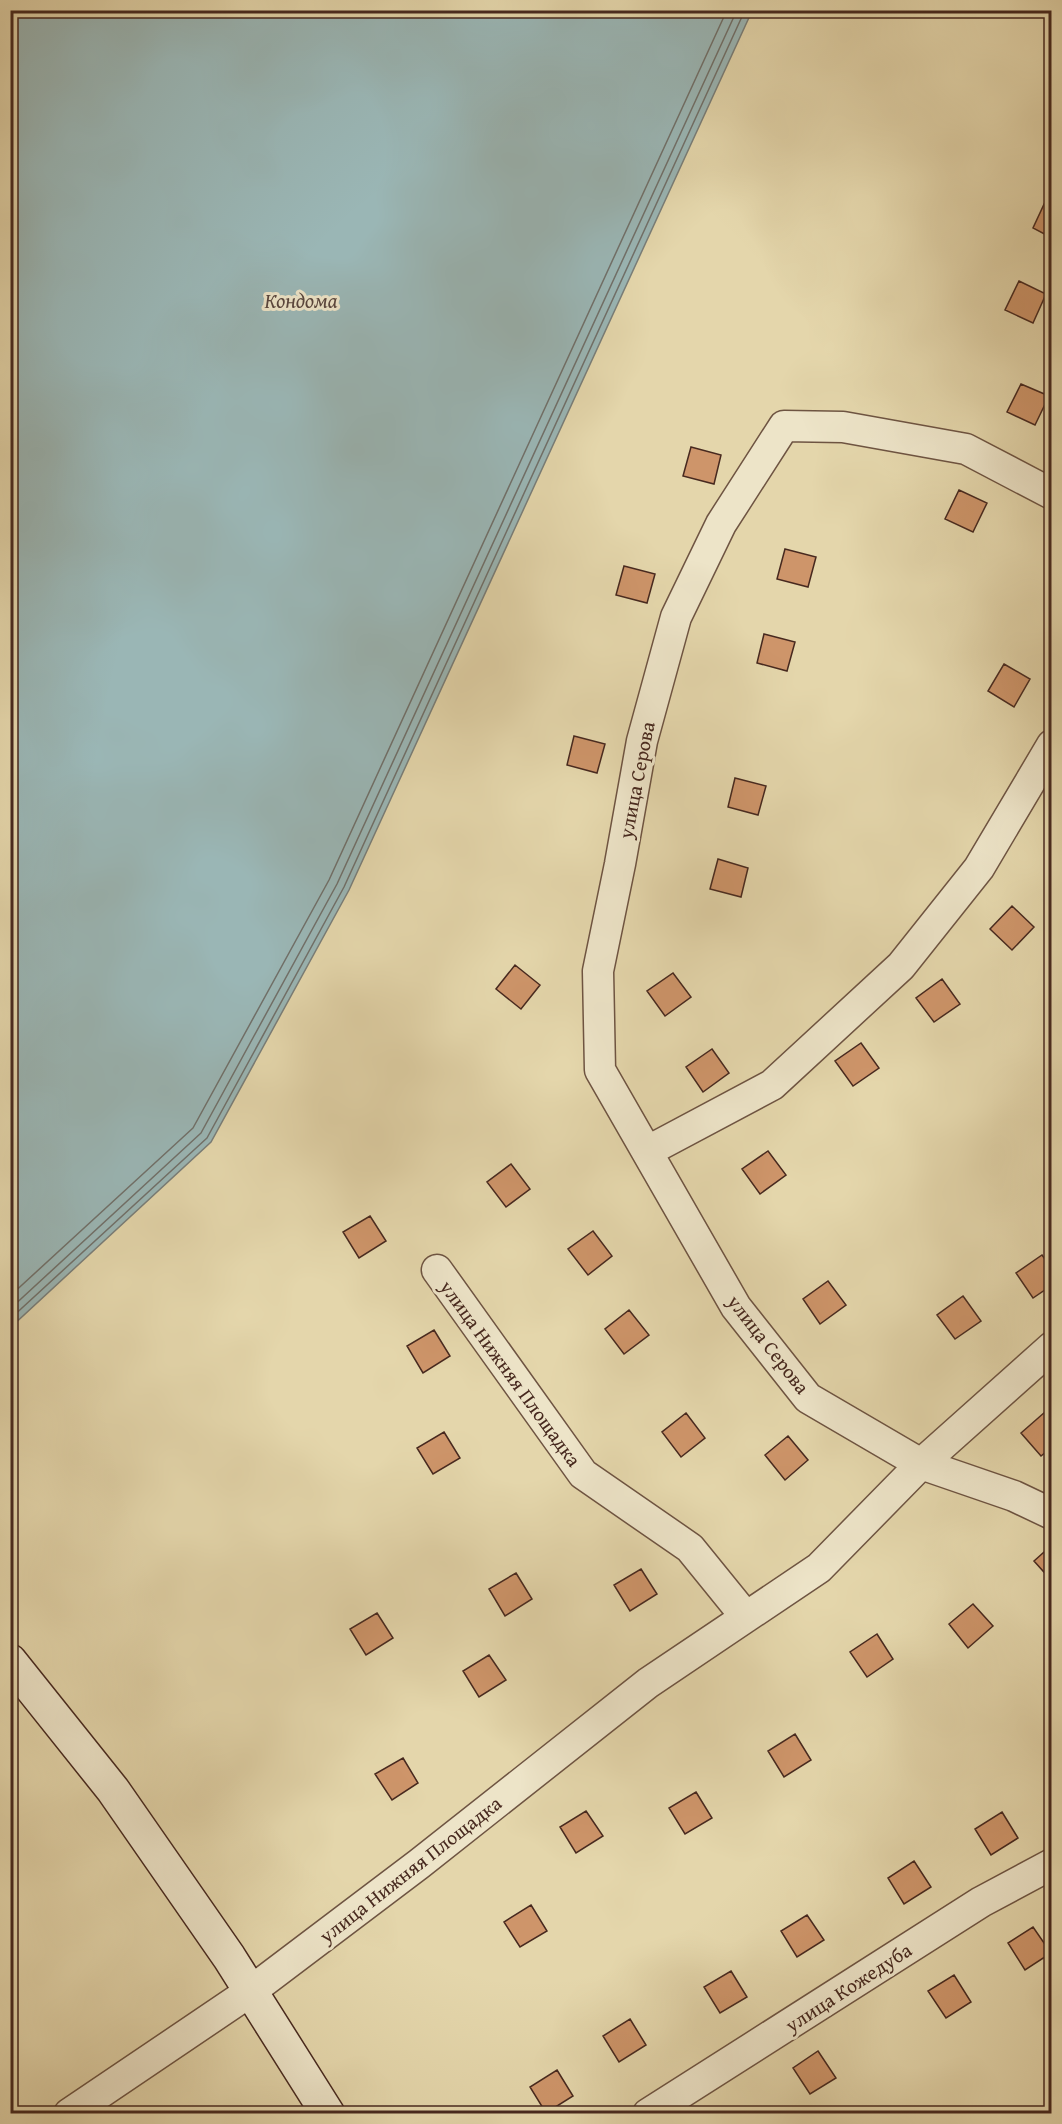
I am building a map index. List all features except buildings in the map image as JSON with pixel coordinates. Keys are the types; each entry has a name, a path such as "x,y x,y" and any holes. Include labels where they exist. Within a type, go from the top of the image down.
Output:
{"main road":[{"path":"10,1661 113,1790 251,1991 328,2114"}],"street":[{"name":"улица Серова","path":"1052,494 966,449 843,427 784,426 721,524 676,617 642,741 598,970 600,1070 736,1307 808,1398 921,1464 1014,1496 1052,1514"},
{"path":"648,1151 772,1085 901,966 979,868 1052,746"},
{"name":"улица Нижняя Площадка","path":"437,1270 584,1474 690,1548 746,1617"},
{"name":"улица Нижняя Площадка","path":"69,2114 251,1991 419,1864 648,1683 819,1568 921,1464 1052,1347"},
{"name":"улица Кожедуба","path":"648,2114 981,1902 1052,1864"}],"water":[{"name":"Кондома","path":"11,10 752,11 349,890 211,1142 11,1327"}]}
